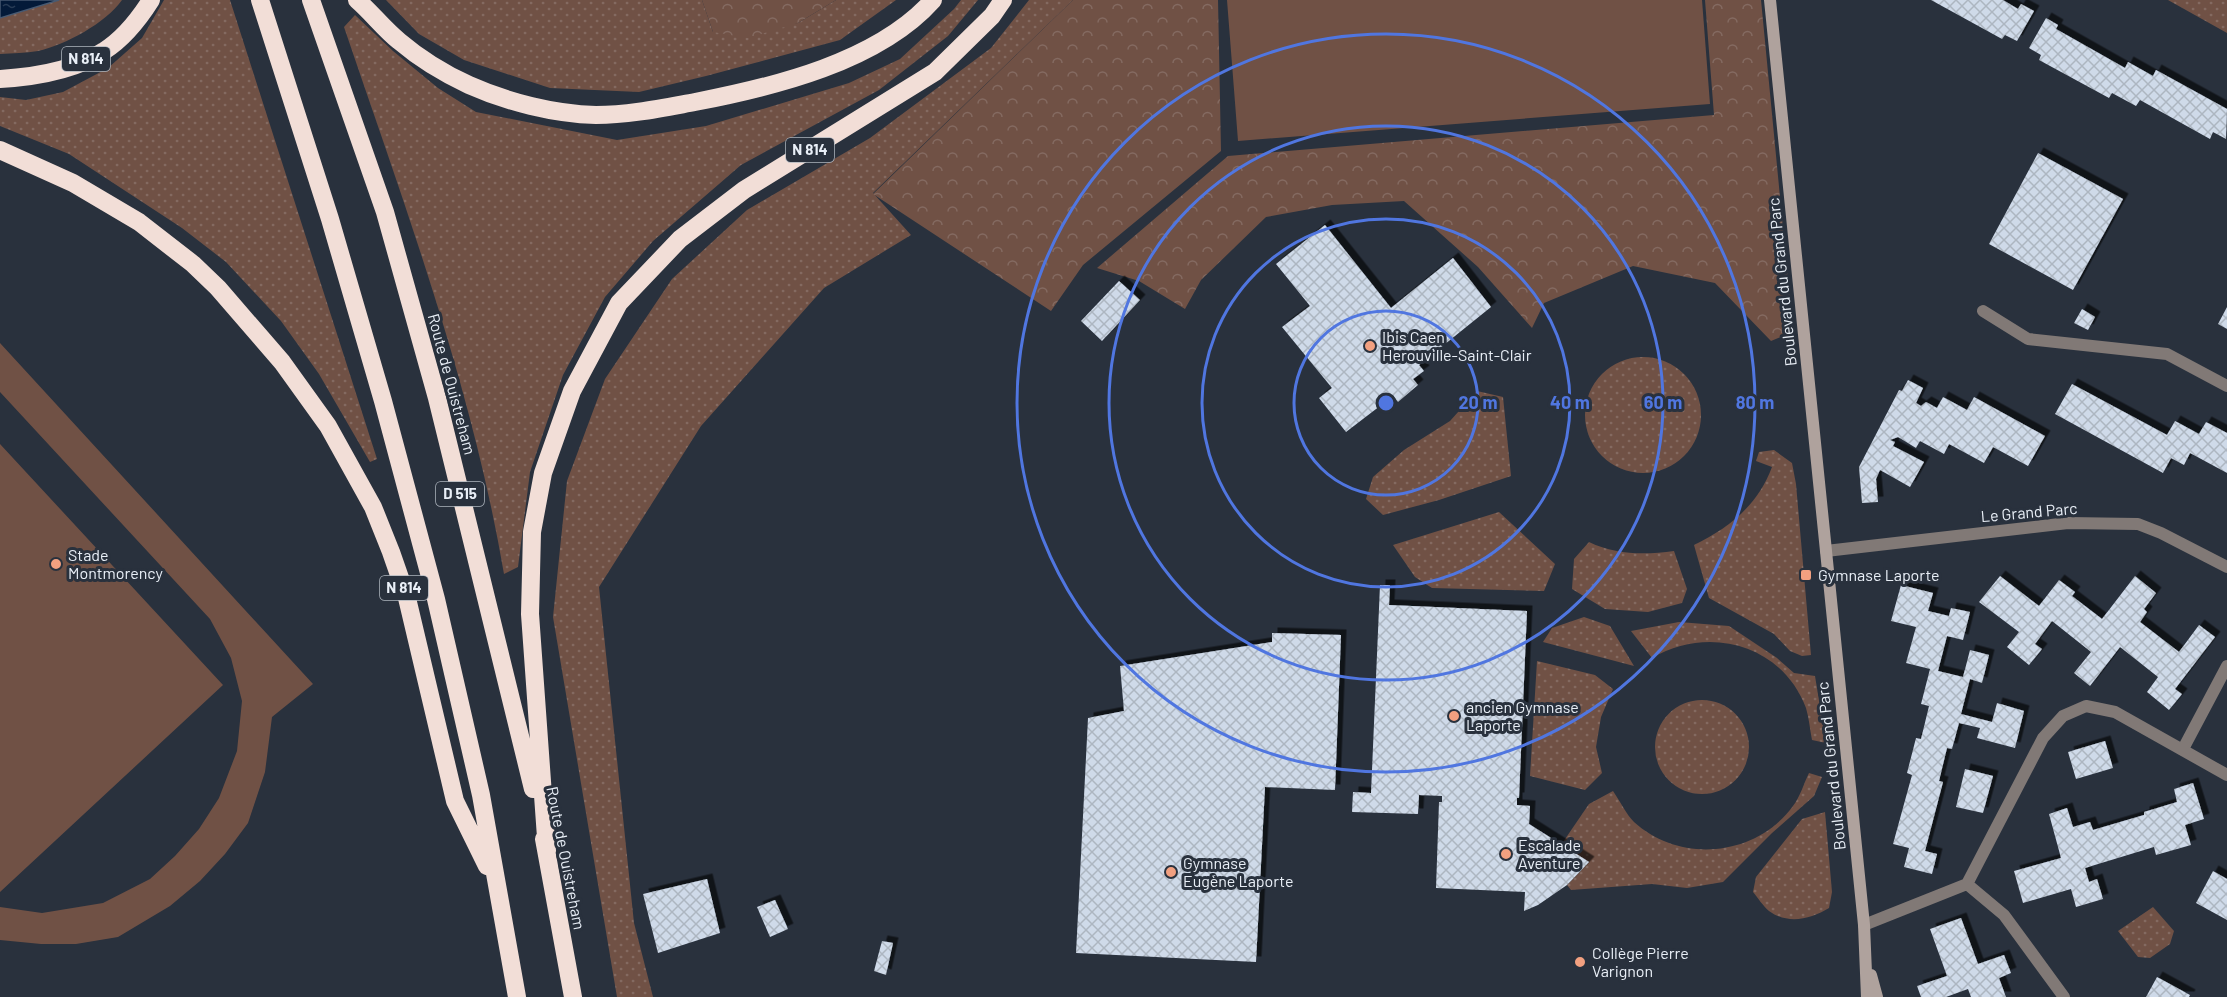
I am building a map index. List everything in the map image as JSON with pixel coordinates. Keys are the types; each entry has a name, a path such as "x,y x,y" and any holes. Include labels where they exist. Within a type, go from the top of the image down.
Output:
{"highway":[{"name":"N 814","path":"0,79 18,78 63,69 104,51 137,21 152,0"},
{"name":"D 515","path":"260,0 330,219 386,412 436,598 481,795 517,997"},
{"name":"Route de Ouistreham","path":"311,0 385,212 437,398 547,851 573,997"},
{"path":"357,0 399,41 427,61 468,84 512,100 554,110 595,115 666,108 737,94 802,77 872,47 899,29 933,0"},
{"name":"N 814","path":"547,851 530,614 532,532 543,473 572,391 619,303 680,239 744,190 935,72 992,16 1003,0"},
{"name":"N 814","path":"0,150 73,183 139,222 193,264 218,288 282,362 328,426 373,507 391,552 407,598 455,801 497,886"}],"street":[{"name":"Boulevard du Grand Parc","path":"1770,0 1864,925 1867,997"},
{"path":"1983,312 2028,339 2167,354 2227,386"},
{"name":"Le Grand Parc","path":"1826,551 2068,523 2138,524 2161,532 2227,567"},
{"path":"2183,749 2227,666"},
{"path":"1864,925 1967,884 2043,738 2063,716 2086,706 2115,712 2227,775"},
{"path":"1967,884 2004,915 2064,997"},
{"name":"Boulevard du Grand Parc","path":"1866,955 1876,997"}],"green space":[{"path":"59,0 122,0 96,25 60,44 38,51 0,54 0,18"},
{"path":"164,0 230,0 377,459 370,462 319,374 281,321 226,262 182,228 69,154 0,126 0,97 26,100 63,92 108,68 142,38"},
{"path":"386,0 702,0 713,32 798,23 836,0 896,0 840,40 639,92 550,88 464,60 419,34"},
{"path":"702,0 836,0 798,23 748,38 713,32"},
{"path":"961,0 978,0 948,36 879,90 741,165 653,241 605,297 563,375 530,472 518,567 504,574 474,435 455,366 413,230 344,27 355,15 393,51 438,88 476,112 617,140 706,126 849,83 900,59"},
{"path":"1029,0 1073,0 873,193 911,235 824,288 701,426 599,587 634,923 653,997 617,997 553,617 567,481 605,379 672,279 747,210 870,138 991,48"},
{"path":"1073,0 1218,0 1221,151 1083,265 1051,311 873,194"},
{"path":"1227,0 1702,0 1710,104 1238,141"},
{"path":"1705,0 1761,0 1793,332 1771,341 1715,283 1633,266 1544,303 1532,328 1478,267 1404,201 1332,205 1266,217 1201,280 1185,309 1139,281 1097,268 1228,156 1714,115"},
{"path":"2168,0 2227,0 2227,33"},
{"path":"0,343 313,684 272,717 265,772 248,823 225,854 200,881 170,906 118,937 76,944 41,944 0,940 0,907 42,913 103,903 150,879 199,829 219,798 237,751 242,701 231,658 210,619 0,392"},
{"path":"1643,357 1665,361 1684,374 1697,393 1701,415 1697,437 1684,456 1665,469 1643,473 1621,469 1602,456 1589,437 1585,415 1589,393 1602,374 1621,361"},
{"path":"1477,391 1503,397 1511,476 1439,500 1383,515 1366,499 1373,477 1404,450 1450,421"},
{"name":"Stade Montmorency","path":"0,444 223,685 0,892"},
{"path":"1774,450 1792,463 1796,484 1811,655 1802,656 1790,651 1774,634 1709,598 1694,545 1730,523 1750,504 1759,493 1772,467 1756,461 1759,452"},
{"path":"1499,512 1555,564 1544,591 1432,588 1415,577 1393,545"},
{"path":"1589,542 1620,552 1674,551 1687,589 1682,603 1648,612 1605,609 1572,589 1574,559"},
{"path":"1584,617 1610,626 1634,666 1543,642 1552,628"},
{"path":"1679,622 1729,626 1777,658 1794,673 1815,676 1826,743 1812,740 1806,708 1795,686 1780,669 1761,655 1719,642 1696,643 1674,648 1652,658 1631,631"},
{"path":"1537,661 1595,675 1613,689 1601,717 1596,747 1602,773 1585,790 1530,776"},
{"path":"1702,700 1720,703 1735,714 1746,729 1749,747 1746,765 1735,780 1720,791 1702,794 1684,791 1669,780 1658,765 1655,747 1658,729 1669,714 1684,703"},
{"path":"1809,773 1822,777 1814,796 1772,833 1723,882 1687,888 1652,884 1571,890 1567,885 1589,862 1561,845 1589,804 1613,791 1631,819 1653,835 1673,844 1695,849 1717,849 1739,845 1759,836 1777,823 1793,806"},
{"path":"1825,812 1832,892 1829,908 1799,919 1776,915 1767,909 1753,892 1756,877 1802,819"},
{"path":"2153,907 2174,931 2170,944 2150,958 2138,957 2118,931"}],"water":[{"path":"0,0 59,0 0,18"}],"building":[{"path":"1931,0 2003,0 2018,9 2021,4 2034,11 2017,41 2005,35 2002,39"},
{"path":"2046,18 2058,25 2056,29 2125,68 2128,62 2153,76 2156,70 2227,109 2226,139 2213,132 2210,139 2140,100 2136,106 2112,93 2109,98 2039,60 2041,55 2029,48"},
{"path":"2038,153 2123,199 2073,290 1989,244"},
{"name":"Ibis Caen Herouville-Saint-Clair","path":"1325,225 1391,308 1453,258 1491,307 1419,365 1424,371 1413,379 1418,385 1398,402 1393,396 1346,432 1319,398 1332,388 1282,327 1310,306 1276,264"},
{"path":"1119,281 1140,300 1102,341 1081,321"},
{"path":"2227,307 2227,329 2218,324"},
{"path":"2082,309 2095,317 2088,330 2074,323"},
{"path":"1908,380 1923,388 1916,403 1921,406 1926,402 1937,408 1943,397 1967,410 1974,397 2045,436 2028,466 1993,447 1984,463 1949,444 1944,454 1920,441 1916,448 1898,437 1890,440 1895,442 1893,446 1924,462 1910,487 1880,470 1876,479 1878,502 1862,503 1859,467 1899,390 1902,391"},
{"path":"2072,384 2167,435 2175,421 2199,434 2206,422 2227,433 2227,473 2190,453 2184,465 2171,458 2163,473 2055,414"},
{"path":"2000,576 2039,606 2059,580 2075,592 2072,596 2102,619 2135,576 2156,593 2144,609 2147,612 2140,622 2179,652 2199,625 2215,637 2175,689 2182,694 2169,710 2147,692 2158,677 2120,647 2090,686 2074,673 2091,652 2052,621 2035,644 2042,649 2029,665 2007,647 2019,632 1979,602"},
{"name":"ancien Gymnase Laporte","path":"1380,585 1390,585 1389,605 1527,611 1517,805 1530,806 1529,824 1589,862 1567,885 1538,905 1524,911 1525,892 1436,888 1439,802 1442,802 1442,796 1419,795 1418,814 1352,812 1353,792 1371,793"},
{"path":"1901,585 1933,593 1928,611 1949,616 1951,608 1970,612 1963,640 1947,636 1938,671 1963,677 1970,650 1989,655 1982,683 1970,679 1961,714 1992,722 1997,703 2024,711 2015,748 1977,738 1980,728 1959,723 1952,749 1947,748 1939,781 1943,782 1925,851 1937,854 1932,874 1904,867 1909,848 1893,844 1912,775 1907,773 1916,738 1921,739 1929,706 1921,704 1930,669 1906,663 1916,627 1891,621"},
{"name":"Gymnase Eugène Laporte","path":"1272,633 1341,635 1335,790 1265,787 1256,962 1076,953 1088,718 1124,711 1120,666 1272,642"},
{"path":"2105,741 2113,768 2076,779 2068,752"},
{"path":"1965,769 1993,776 1983,813 1956,807"},
{"path":"2193,783 2204,819 2185,825 2191,845 2156,855 2154,847 2085,868 2089,882 2097,879 2103,899 2076,907 2071,889 2023,903 2014,871 2061,858 2049,814 2067,808 2073,827 2090,822 2093,830 2144,815 2144,812 2177,802 2174,789"},
{"path":"2213,871 2227,879 2227,920 2196,903"},
{"path":"707,879 720,933 658,953 643,894"},
{"path":"775,900 788,929 770,937 757,907"},
{"path":"1961,918 1978,964 2004,955 2011,973 1999,978 2006,997 1971,997 1968,989 1946,997 1921,997 1917,986 1947,976 1930,929"},
{"path":"882,941 893,943 886,975 874,971"},
{"path":"2157,977 2190,995 2189,997 2146,997"}],"place":[{"name":"Ibis Caen Herouville-Saint-Clair","path":"1370,346"},
{"name":"Stade Montmorency","path":"56,564"},
{"name":"Gymnase Laporte","path":"1806,575"},
{"name":"ancien Gymnase Laporte","path":"1454,716"},
{"name":"Escalade Aventure","path":"1506,854"},
{"name":"Gymnase Eugène Laporte","path":"1171,872"},
{"name":"Collège Pierre Varignon","path":"1580,962"}]}
